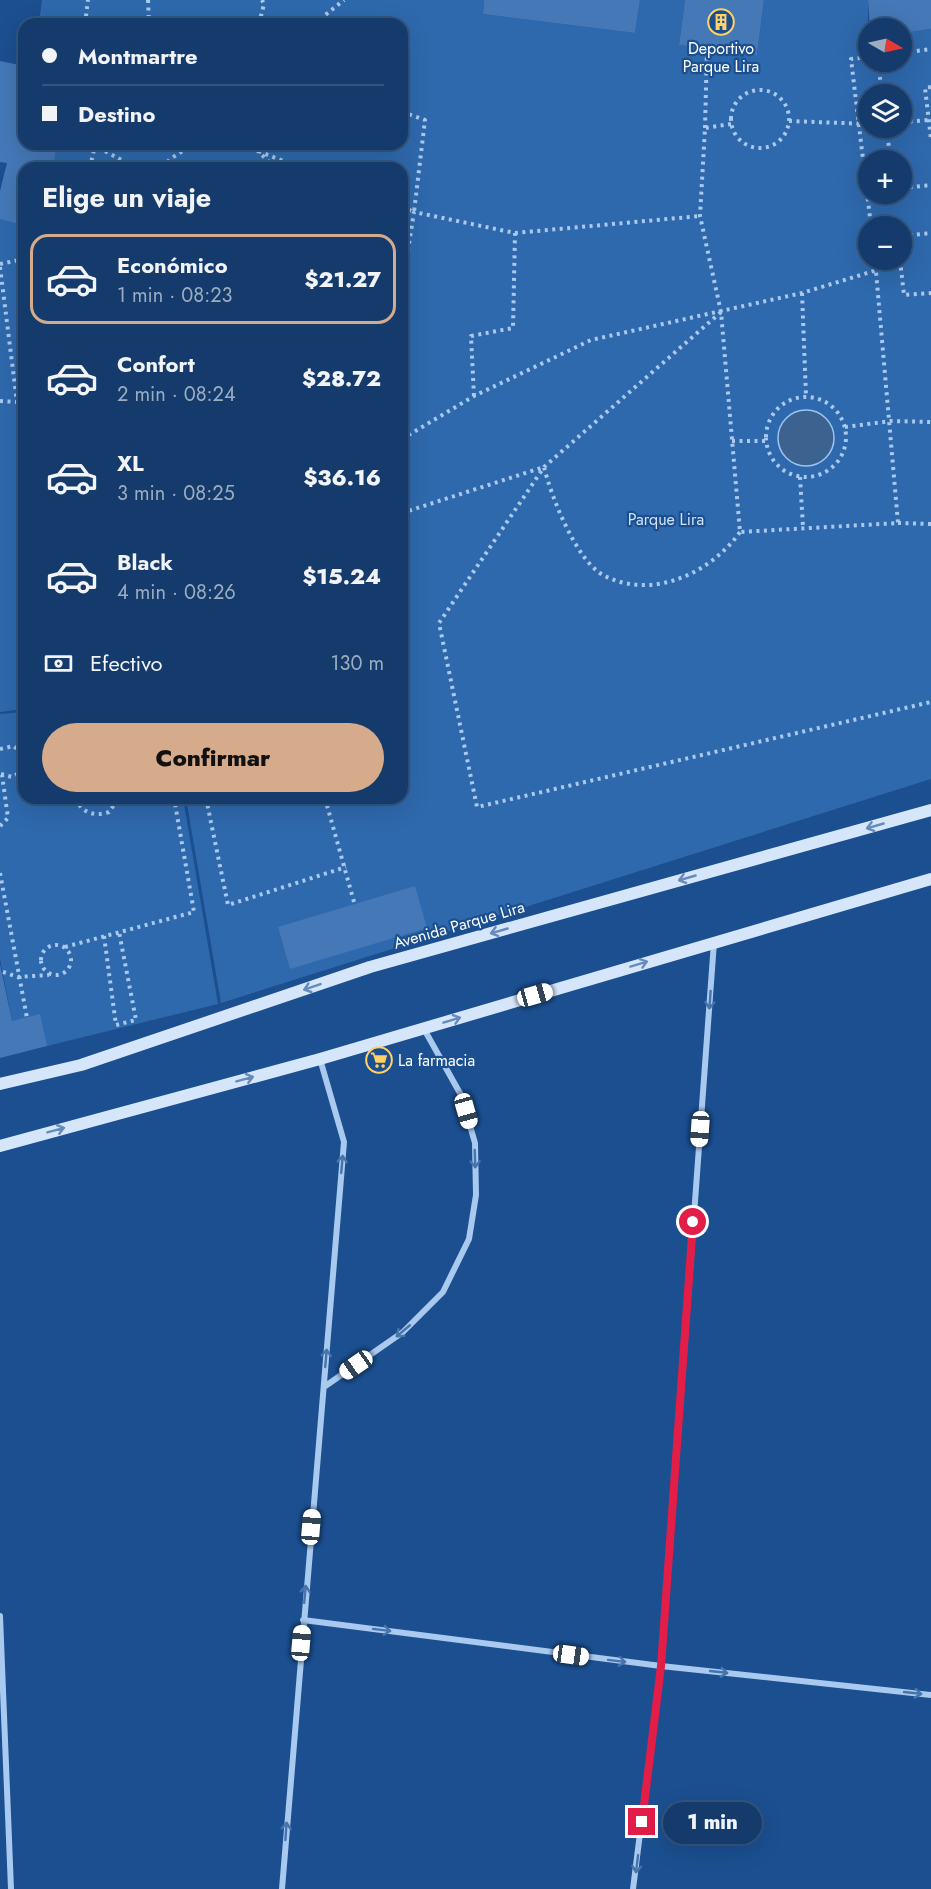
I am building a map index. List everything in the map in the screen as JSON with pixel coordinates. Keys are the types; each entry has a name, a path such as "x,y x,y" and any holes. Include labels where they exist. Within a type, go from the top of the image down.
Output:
{"main road":[{"name":"Avenida Parque Lira","path":"0,1084 81,1065 370,967 931,810"},
{"path":"0,1146 320,1059 931,879"}],"street":[{"path":"633,1889 661,1666 714,942"},
{"path":"324,1387 403,1332 443,1292 469,1239 476,1195 475,1143 461,1095 424,1028"},
{"path":"282,1889 344,1142 320,1059"},
{"path":"0,1616 11,1889"},
{"path":"303,1620 661,1666 931,1695"}],"path":[{"path":"86,18 88,0"},
{"path":"148,0 149,18"},
{"path":"260,18 264,4 262,0"},
{"path":"322,18 344,0"},
{"path":"544,468 549,488 572,536 585,557 602,574 633,583 661,585 708,565 726,552 740,532 721,312 700,216 707,48"},
{"path":"912,52 931,49"},
{"path":"789,121 858,124 851,59 858,58"},
{"path":"931,87 925,88 931,139"},
{"path":"759,90 768,91 784,102 789,121 782,138 766,148 748,146 740,141 731,124 731,115 741,98 759,90"},
{"path":"408,114 425,120 408,250"},
{"path":"912,121 929,120"},
{"path":"705,128 731,124"},
{"path":"104,150 126,162"},
{"path":"168,162 184,150"},
{"path":"254,150 285,162"},
{"path":"258,152 269,162"},
{"path":"912,187 931,185"},
{"path":"408,210 515,233 700,216"},
{"path":"474,396 471,336 513,327 515,233"},
{"path":"912,235 931,233"},
{"path":"0,401 17,402 0,266 18,261"},
{"path":"408,436 474,396 591,340 802,293 873,270"},
{"path":"876,270 891,421 898,523"},
{"path":"901,270 904,295 931,293"},
{"path":"802,293 806,396"},
{"path":"721,312 544,468 439,623 477,807 931,702"},
{"path":"806,396 831,405 840,415 845,427 846,440 835,464 819,474 800,477 777,465 766,441 772,415 781,405 806,396"},
{"path":"845,427 891,421 931,422"},
{"path":"732,441 766,441"},
{"path":"408,511 544,468"},
{"path":"800,477 803,527"},
{"path":"740,532 898,523 931,524"},
{"path":"0,748 14,746 18,750"},
{"path":"0,826 8,818 1,774 12,777 18,774"},
{"path":"79,804 81,808 94,815 109,812 115,804"},
{"path":"51,975 41,965 43,951 56,944 65,947 194,912 175,804"},
{"path":"207,804 228,905 346,867"},
{"path":"327,804 354,902"},
{"path":"0,873 27,1018"},
{"path":"104,936 116,1024 136,1020 119,932"},
{"path":"3,972 18,977 62,974 69,967 71,956 65,947"}],"green space":[{"name":"Parque Lira","path":"42,0 484,0 483,14 635,33 640,0 685,0 679,45 757,55 764,0 868,0 868,18 858,18 858,72 912,72 912,32 931,29 931,779 221,1003 187,804 408,804 408,162 54,162 56,150 408,150 408,18 40,18"},
{"path":"0,219 18,224 18,710 0,712"},
{"path":"18,712 18,804 184,804 218,1004 47,1046 12,1021 0,959 0,714"}],"shaded area":[{"path":"801,410 811,410 826,418 832,427 834,438 832,449 826,458 811,466 801,466 790,461 783,454 778,443 778,433 783,422 790,415"}],"building":[{"name":"Deportivo Parque Lira","path":"484,0 640,0 635,33 483,14"},
{"name":"Deportivo Parque Lira","path":"685,0 764,0 757,55 679,45"},
{"path":"868,0 931,0 931,29 912,32 912,18 869,18"},
{"path":"0,61 18,65 18,150 56,150 54,162 18,162 18,224 0,219 0,191 7,163 0,162"},
{"path":"415,886 427,928 290,969 278,927"},
{"path":"0,964 12,1021 40,1014 47,1046 0,1058"}],"place":[{"name":"Deportivo Parque Lira","path":"721,22"},
{"name":"La farmacia","path":"379,1060"}],"route":[{"path":"642,1822 661,1666 693,1222"}]}
